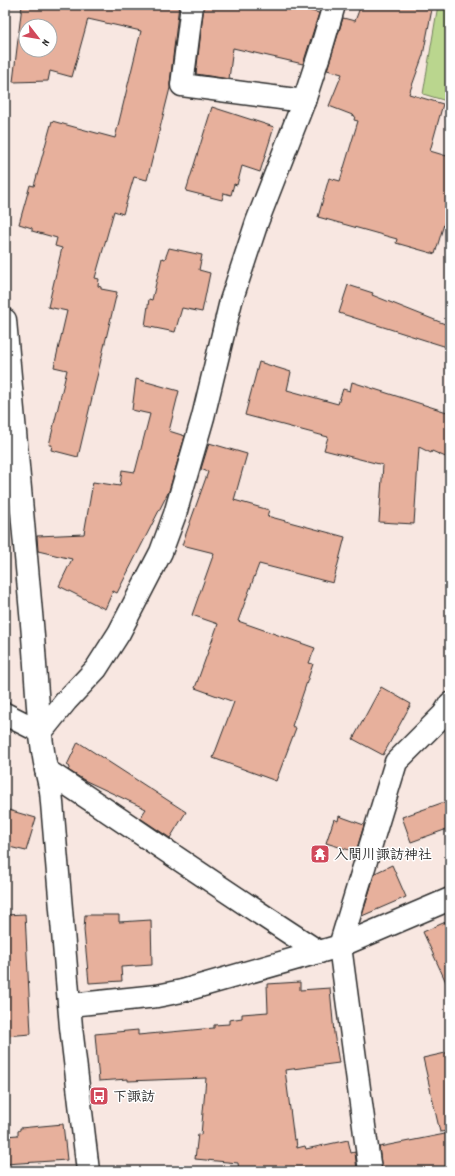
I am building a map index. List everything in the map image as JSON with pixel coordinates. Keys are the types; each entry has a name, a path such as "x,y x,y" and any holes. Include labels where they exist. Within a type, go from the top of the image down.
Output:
{"street":[{"path":"192,5 182,84 304,101"},
{"path":"40,732 66,700 96,669 119,633 161,552 175,514 203,417 231,301 257,222 304,101 334,5"},
{"path":"5,320 34,637 40,732 51,791 71,1027 88,1171"},
{"path":"370,1171 329,949 396,762 444,714 450,704"},
{"path":"5,714 40,732"},
{"path":"46,770 248,907 329,949"},
{"path":"70,1005 157,996 182,991 329,949 450,899"}],"green space":[{"path":"438,5 450,5 450,102 423,94"}],"building":[{"path":"22,5 179,5 170,88 147,180 134,177 123,214 114,211 95,278 99,279 98,286 101,287 101,289 117,292 78,457 51,450 52,445 49,445 67,370 54,367 67,311 48,307 62,248 55,246 57,238 32,231 32,228 19,224 30,185 34,186 52,121 115,138 141,31 88,19 72,77 50,71 48,81 13,82 18,39 18,58 58,58 58,18 20,18"},
{"path":"204,5 288,5 319,13 303,64 233,48 229,79 196,74"},
{"path":"361,5 411,5 432,9 423,55 409,94 443,104 430,151 450,157 450,204 435,254 396,243 397,239 318,217 329,178 340,181 358,121 354,120 355,116 329,106 342,74 327,70 343,18 355,21"},
{"path":"212,107 274,127 260,172 242,166 237,185 234,184 231,195 224,193 222,200 186,191"},
{"path":"169,248 202,255 199,270 210,273 202,312 182,308 175,332 145,326 149,299 152,300 162,258 165,259"},
{"path":"348,285 373,293 372,295 450,326 450,348 339,313"},
{"path":"259,362 291,372 287,390 338,404 343,389 350,391 352,382 450,413 450,459 432,451 431,453 419,447 414,524 379,522 383,465 324,450 328,437 245,415"},
{"path":"136,379 179,391 169,431 185,436 169,491 117,593 113,591 105,609 59,586 72,559 38,551 37,536 84,534 93,482 120,486 122,470 135,472 150,414 132,410"},
{"path":"209,443 247,454 234,500 269,510 267,516 345,537 333,583 259,564 238,621 315,648 309,663 313,664 292,726 296,728 276,781 213,758 234,702 195,688 218,624 192,615 214,553 182,545 208,472 201,469"},
{"path":"381,687 411,704 383,755 353,739"},
{"path":"78,742 186,812 170,838 140,818 146,809 84,780 68,770 70,767 67,765"},
{"path":"450,800 450,828 411,842 402,817"},
{"path":"5,809 36,818 26,851 5,846"},
{"path":"339,816 364,825 356,852 326,843 334,819 338,821"},
{"path":"392,865 406,897 362,916 375,873"},
{"path":"25,914 31,1034 5,1036 5,915"},
{"path":"85,915 119,915 119,922 151,920 152,965 121,967 122,981 89,983 84,930"},
{"path":"450,920 450,991 423,932"},
{"path":"300,982 300,990 330,988 334,1033 339,1063 285,1070 294,1140 296,1139 297,1148 305,1146 306,1149 348,1140 351,1153 355,1152 357,1171 239,1171 238,1163 195,1159 198,1134 201,1135 206,1078 99,1081 95,1034 138,1030 138,1035 214,1028 214,1025 229,1024 229,1020 242,1018 242,1014 268,1012 267,984"},
{"path":"450,1052 450,1131 440,1132 423,1058"},
{"path":"63,1124 67,1160 5,1164 5,1136 18,1135 20,1128"},
{"path":"450,1133 450,1171 382,1171 379,1147"}],"place":[{"name":"入間川諏訪神社","path":"320,854"},
{"name":"下諏訪","path":"99,1096"}]}
